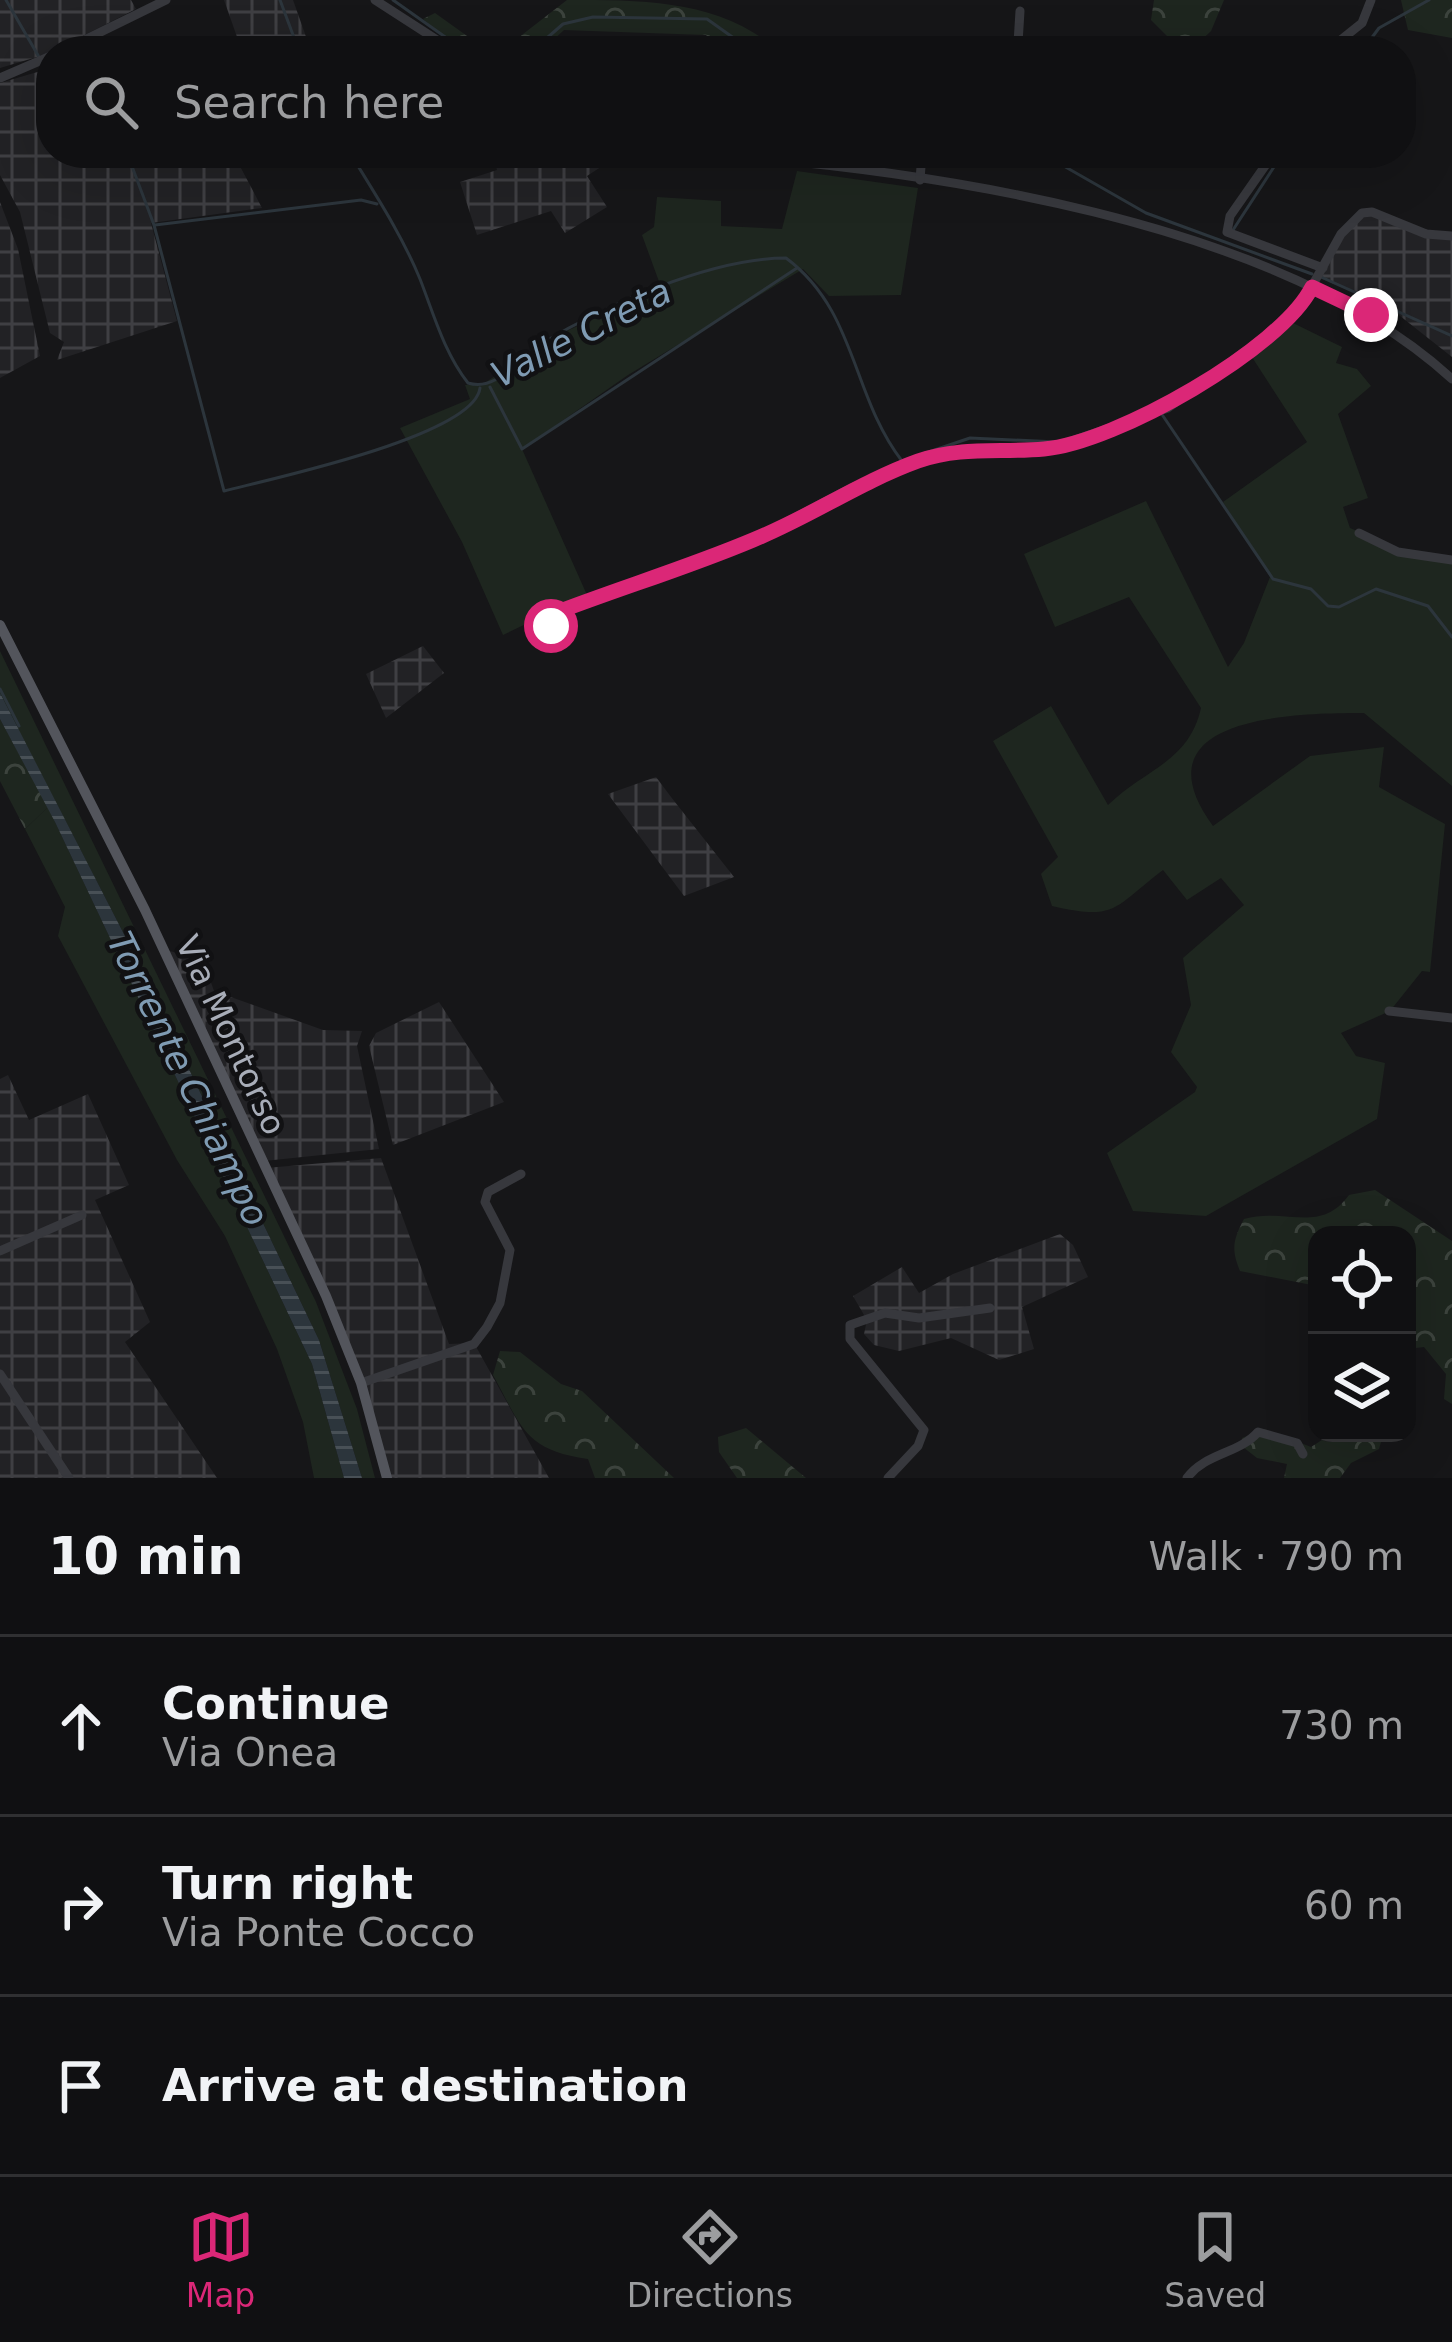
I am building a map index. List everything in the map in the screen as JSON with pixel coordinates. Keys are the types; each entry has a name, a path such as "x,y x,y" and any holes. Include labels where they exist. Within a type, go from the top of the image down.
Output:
{"main road":[{"name":"Via Montorso","path":"0,626 145,910 326,1296 361,1383 387,1478"}],"street":[{"path":"93,36 166,0"},
{"path":"375,0 431,36"},
{"path":"1346,36 1362,23 1371,0"},
{"path":"1018,36 1020,11"},
{"path":"0,78 36,62"},
{"path":"820,168 1081,208 1317,277"},
{"path":"920,180 921,168"},
{"path":"1264,168 1230,216 1231,234 1317,277 1452,379"},
{"path":"551,626 555,613 749,542 850,488 921,460 962,448 1048,449 1168,407 1298,313 1341,234 1367,212 1426,234 1452,236"},
{"path":"1360,533 1398,552 1452,560"},
{"path":"1389,1011 1452,1018"},
{"path":"361,1383 474,1344 500,1303 510,1250 485,1202 488,1192 521,1174"},
{"path":"0,1251 82,1215"},
{"path":"887,1478 918,1446 924,1430 850,1340 850,1324 885,1313 919,1318 990,1308"},
{"path":"0,1374 69,1478"},
{"path":"1187,1478 1206,1460 1250,1441 1258,1432 1297,1443 1303,1454"}],"shaded area":[{"path":"0,0 131,0 136,9 83,36 36,36 36,57 0,68"},
{"path":"224,0 293,0 306,36 237,36"},
{"path":"36,72 36,168 241,168 262,208 151,223 177,321 57,360 64,342 50,333 20,212 0,175 0,83"},
{"path":"599,168 587,176 607,207 565,233 551,211 477,235 460,182 497,170"},
{"path":"0,202 18,249 40,356 0,378"},
{"path":"1360,213 1452,236 1452,357 1390,308 1318,277"},
{"path":"423,646 444,673 386,718 366,674"},
{"path":"656,777 734,877 684,896 608,794"},
{"path":"166,950 203,960 214,991 323,1030 362,1031 357,1046 379,1149 264,1161"},
{"path":"439,1002 504,1102 393,1145 369,1046 376,1033"},
{"path":"8,1075 29,1120 88,1094 129,1185 95,1200 150,1322 125,1342 217,1478 0,1478 0,1079"},
{"path":"381,1158 449,1344 474,1343 549,1478 391,1478 367,1392 266,1168"},
{"path":"1060,1234 1073,1245 1088,1277 1022,1307 1034,1349 999,1360 951,1338 899,1351 874,1345 864,1334 867,1320 853,1296 902,1267 919,1293 953,1274"}],"green space":[{"path":"567,0 680,6 707,12 759,36 707,36 564,30 557,36 520,36"},
{"path":"1154,0 1224,0 1206,36 1167,36 1151,20"},
{"path":"1401,0 1452,0 1452,38 1408,30"},
{"path":"435,13 467,36 443,36 423,19"},
{"path":"797,171 918,188 901,295 829,296 803,269 628,375 522,449 587,595 503,635 462,542 400,428 470,399 465,385 483,384 554,337 661,287 642,235 654,227 657,197 721,201 721,226 782,229"},
{"path":"1291,322 1342,347 1336,363 1357,369 1371,386 1338,414 1368,498 1343,507 1350,528 1407,552 1452,558 1452,786 1364,713 1334,713 1232,728 1207,742 1193,762 1194,790 1213,826 1310,756 1384,747 1379,787 1445,824 1430,972 1422,971 1390,1011 1341,1033 1356,1056 1385,1063 1377,1119 1206,1216 1133,1211 1107,1153 1195,1092 1197,1087 1171,1052 1191,1005 1183,958 1244,905 1221,878 1187,900 1163,870 1113,908 1090,912 1052,906 1041,874 1058,857 993,741 1051,706 1108,805 1176,753 1187,741 1201,708 1129,597 1055,627 1024,554 1146,501 1228,667 1244,643 1270,577 1223,502 1307,442 1248,351"},
{"path":"0,651 316,1302 357,1409 375,1478 362,1478 319,1340 127,940 0,694"},
{"path":"0,719 48,807 25,829 0,781"},
{"path":"48,807 312,1364 344,1478 314,1478 303,1422 277,1349 225,1236 177,1160 58,936 65,907 25,829"},
{"path":"1375,1190 1452,1241 1452,1404 1444,1399 1446,1374 1424,1347 1416,1348 1416,1226 1308,1226 1308,1284 1240,1271 1234,1245 1244,1219 1314,1217 1338,1207 1349,1195"},
{"path":"500,1351 520,1352 561,1384 582,1391 674,1478 595,1478 588,1459 537,1442 519,1422 493,1375"},
{"path":"746,1428 806,1478 737,1478 719,1452 718,1437"},
{"path":"1264,1429 1311,1447 1319,1442 1381,1442 1379,1449 1351,1463 1340,1478 1284,1478 1287,1464 1257,1458 1243,1447 1242,1438"}],"water":[{"path":"0,693 127,940 319,1340 362,1478 344,1478 312,1364 55,822 0,719"}],"waterway":[{"name":"Valle Creta","path":"6,0 36,52"},
{"path":"280,0 293,36"},
{"path":"393,0 444,36"},
{"path":"1373,36 1429,0"},
{"path":"549,36 563,24 593,17 707,19 731,36"},
{"path":"133,168 154,225 224,491 408,439 469,406 480,388"},
{"name":"Valle Creta","path":"359,168 405,247 446,346 468,383 497,379 565,330 658,287 724,266 786,258 827,303 872,409 902,461 970,438 1057,442"},
{"path":"1067,168 1146,213 1312,274"},
{"path":"1233,230 1273,168"},
{"name":"Valle Creta","path":"155,225 361,200 377,204"},
{"path":"490,387 522,449 797,268"},
{"path":"1321,277 1452,336"},
{"name":"Valle Creta","path":"1161,413 1273,579 1311,589 1328,606 1339,607 1376,589 1428,606 1452,637"},
{"name":"Torrente Chiampo","path":"0,689 19,726"}],"route":[{"path":"551,626 555,613 749,542 850,488 921,460 962,448 1048,449 1168,407 1298,313 1312,287 1371,315"}]}
